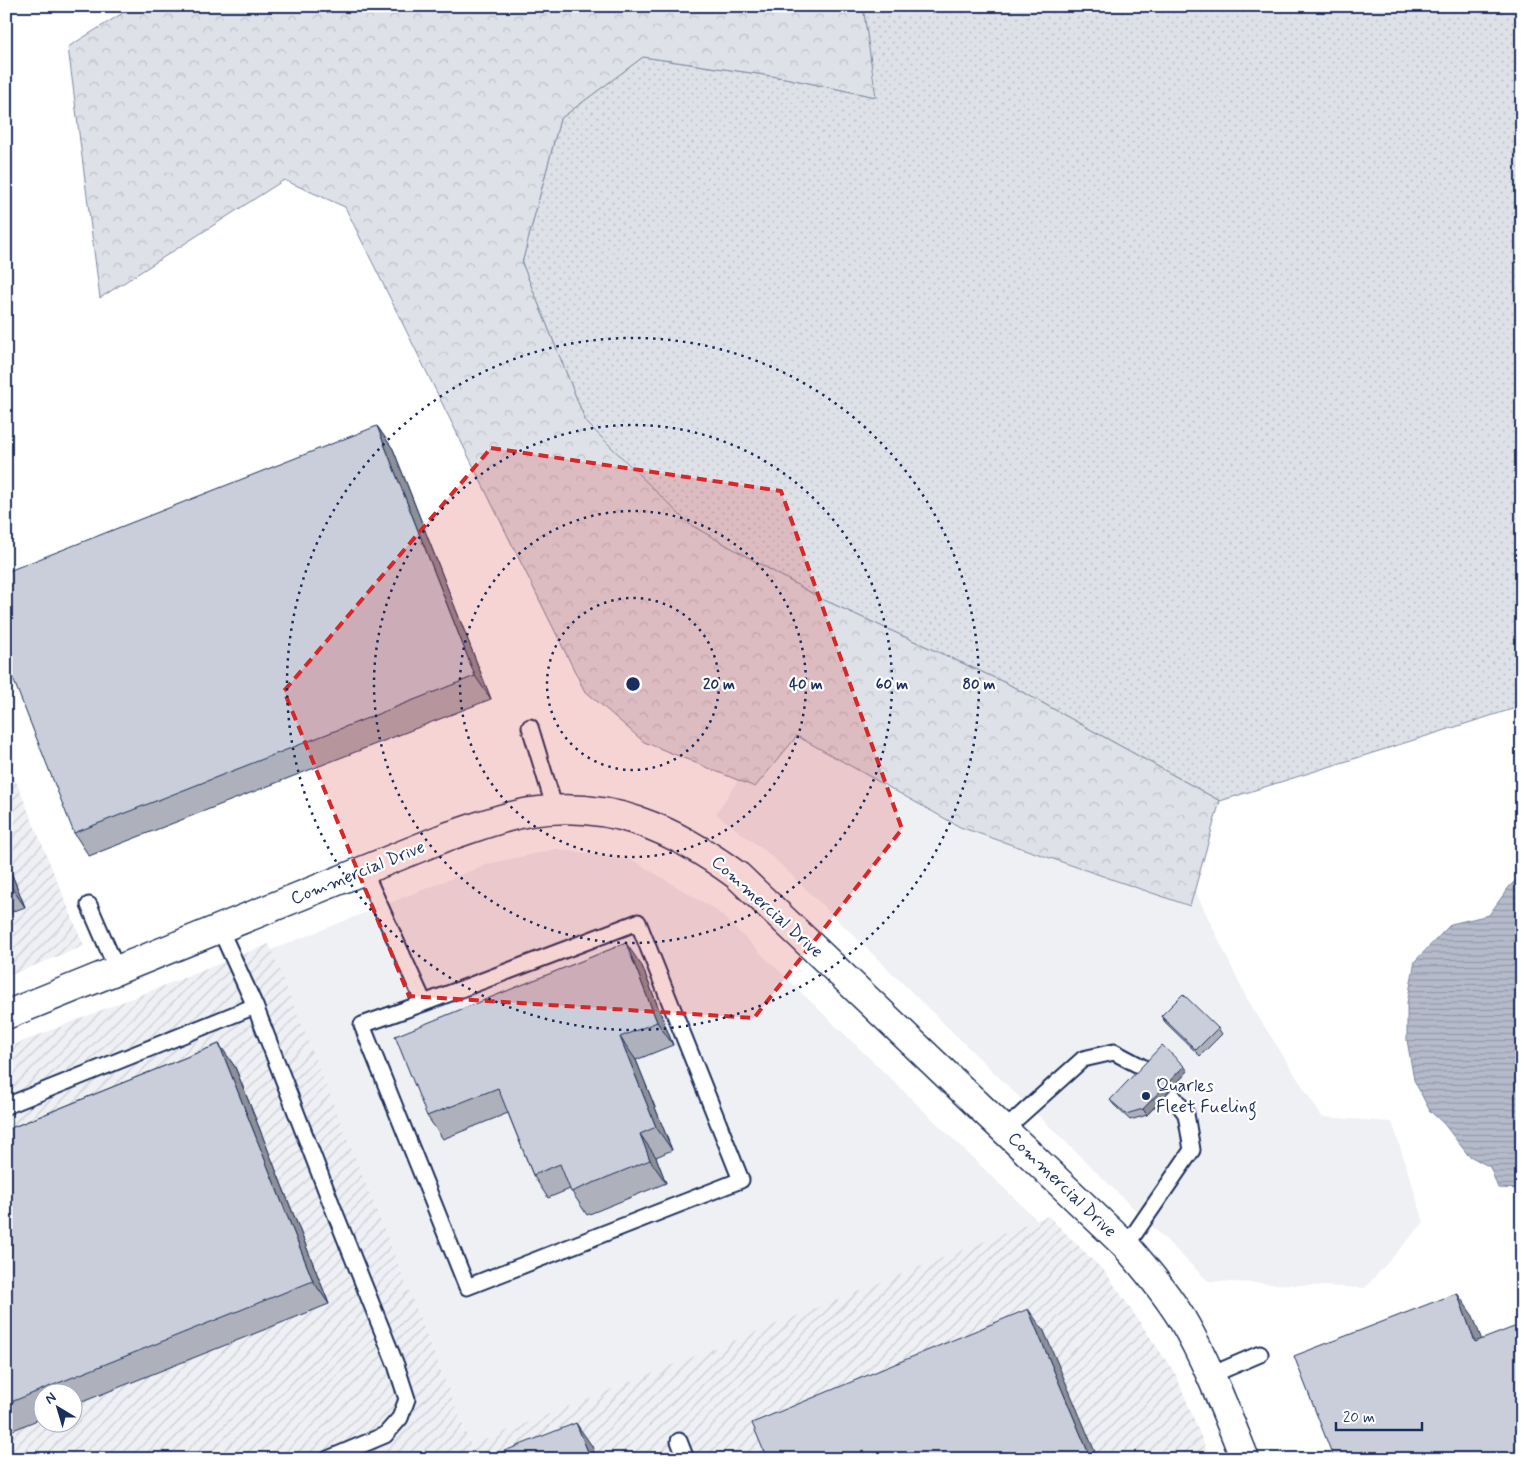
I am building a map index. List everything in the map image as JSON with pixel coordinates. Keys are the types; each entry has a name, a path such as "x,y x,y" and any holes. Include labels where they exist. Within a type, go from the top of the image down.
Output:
{"street":[{"name":"Commercial Drive","path":"6,1015 446,837 492,821 529,812 555,809 579,809 625,816 666,831 709,855 738,876 1126,1246 1156,1281 1182,1320 1211,1375 1245,1459"}],"lane":[{"path":"530,727 555,809"},
{"path":"364,871 424,1002"},
{"path":"89,905 117,970"},
{"path":"638,922 741,1180 467,1287 362,1026 424,1002 638,922"},
{"path":"220,929 255,1006 329,1199 396,1365 407,1399 400,1418 386,1435 328,1459"},
{"path":"6,1106 255,1006"},
{"path":"1004,1130 1083,1059 1114,1052 1146,1069 1169,1091 1186,1114 1192,1150 1126,1246"},
{"path":"1211,1375 1260,1354"},
{"path":"679,1441 686,1459"}],"highlighted area":[{"path":"491,448 781,491 902,829 754,1018 409,996 284,691"}],"shaded area":[{"path":"789,703 1179,857 1247,999 1322,1117 1392,1122 1424,1222 1365,1288 1208,1281 773,857 716,814"},
{"path":"6,757 84,946 6,977"},
{"path":"556,849 632,860 716,910 1038,1221 471,1445 271,950 488,864"},
{"path":"269,944 471,1445 1048,1216 1106,1273 1176,1375 1210,1459 6,1459 6,1048"}],"green space":[{"path":"134,6 863,6 876,97 785,78 643,57 560,119 522,263 586,422 689,524 824,600 1008,684 1220,801 1190,906 960,827 797,736 755,787 644,742 584,690 345,207 284,180 100,298 68,47"},
{"path":"863,6 1522,6 1522,706 1220,801 1008,684 824,600 688,524 586,422 522,263 560,119 643,57 785,78 875,97"}],"water":[{"path":"1522,874 1522,1189 1498,1188 1490,1167 1468,1155 1444,1124 1430,1111 1414,1080 1407,1040 1407,1003 1415,961 1451,924 1489,915 1509,887"}],"building":[{"path":"377,426 475,676 74,833 6,661 6,572"},
{"path":"626,943 657,1022 620,1037 656,1127 640,1134 650,1160 571,1192 560,1164 533,1175 498,1088 427,1116 395,1036"},
{"path":"1183,994 1218,1028 1196,1050 1161,1016"},
{"path":"219,1044 313,1281 61,1382 32,1382 32,1394 6,1404 6,1130"},
{"path":"1162,1045 1184,1066 1143,1109 1126,1114 1110,1100"},
{"path":"1457,1293 1475,1342 1522,1324 1522,1459 1334,1459 1294,1356"},
{"path":"1028,1309 1091,1459 767,1459 752,1423"},
{"path":"576,1423 591,1459 484,1459"}],"place":[{"name":"Quarles Fleet Fueling","path":"1146,1096"}]}
